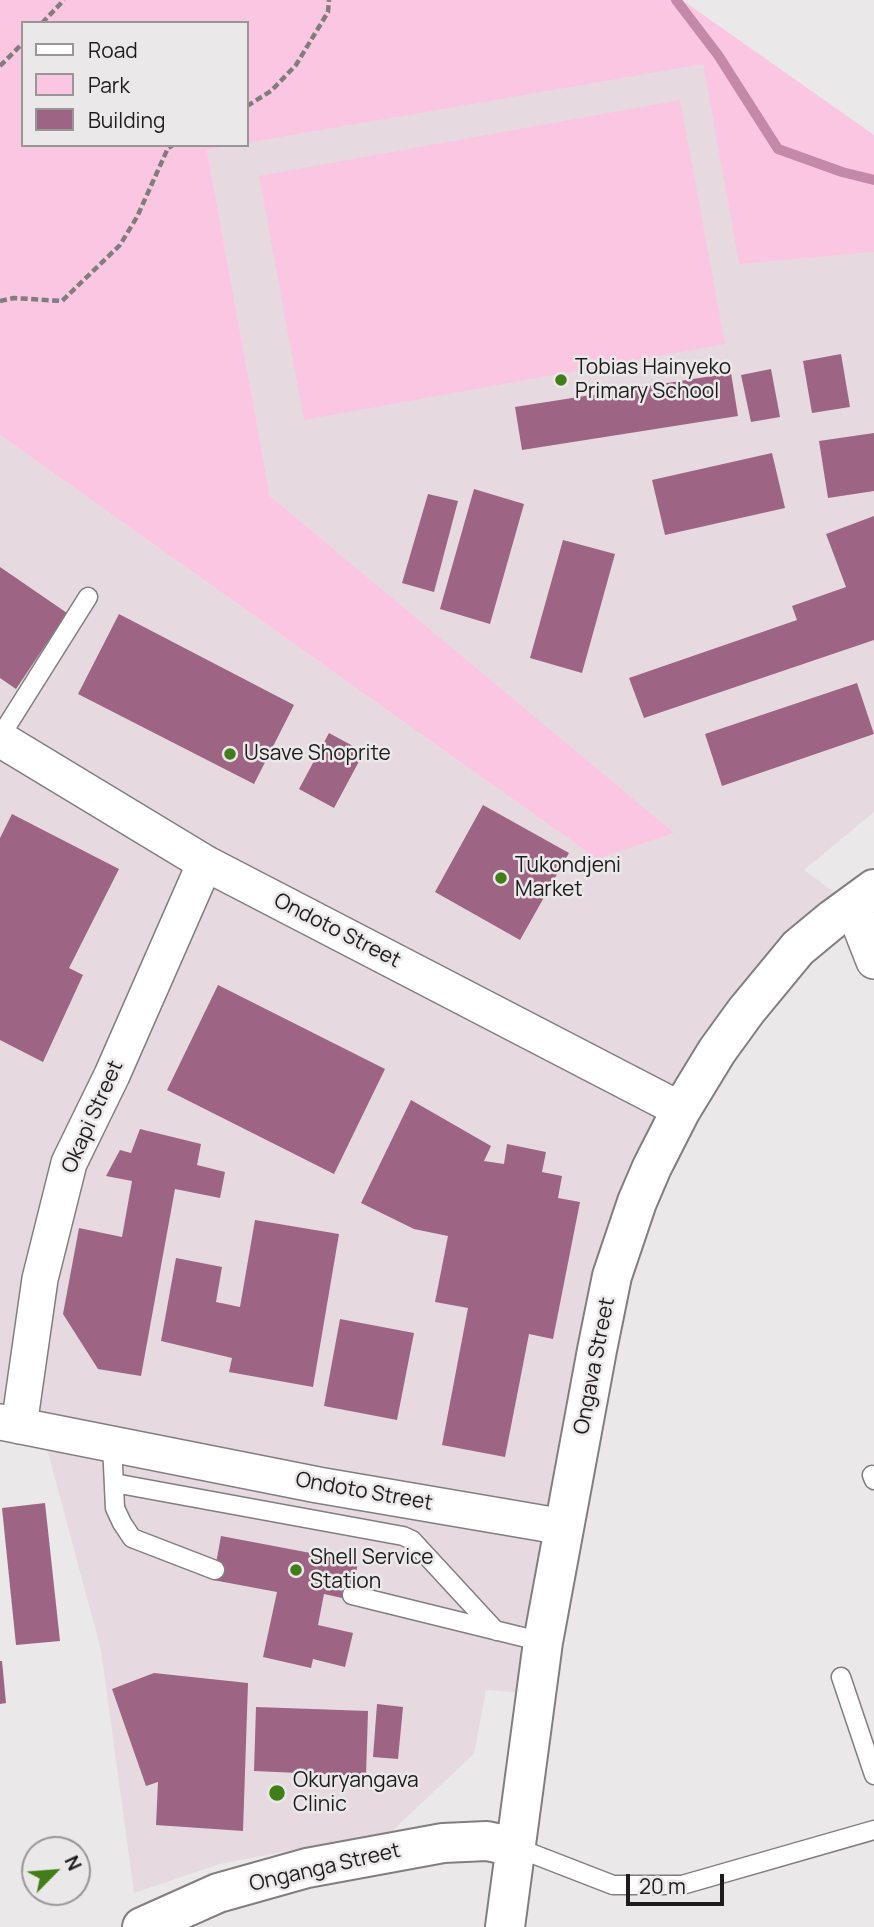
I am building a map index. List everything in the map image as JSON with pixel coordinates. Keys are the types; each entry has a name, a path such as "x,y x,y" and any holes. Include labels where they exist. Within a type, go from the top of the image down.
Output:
{"street":[{"name":"Ondoto Street","path":"0,738 205,863 681,1110"},
{"name":"Okapi Street","path":"10,1424 40,1279 69,1163 205,863"},
{"name":"Ongava Street","path":"505,1927 542,1642 612,1276 637,1202 681,1110 739,1021 798,948 863,897"},
{"path":"863,897 874,961"},
{"name":"Ondoto Street","path":"10,1424 112,1444 316,1502 565,1527"},
{"name":"Onganga Street","path":"142,1927 218,1893 307,1868 443,1843 487,1841 515,1847"}],"lane":[{"path":"0,738 88,597"},
{"path":"112,1444 116,1508 132,1538 215,1570"},
{"path":"114,1483 316,1502 412,1540 496,1631"},
{"path":"352,1595 542,1642"},
{"path":"841,1677 874,1775"},
{"path":"515,1847 613,1885 682,1885 874,1830"}],"path":[{"path":"44,21 64,0"},
{"path":"248,105 271,91 296,65 328,12 329,0"},
{"path":"0,66 21,45"},
{"path":"0,301 14,298 62,301 120,245 137,217 170,147"}],"shaded area":[{"path":"703,63 739,263 874,252 874,812 804,870 852,905 798,948 637,1202 535,1694 486,1690 474,1754 392,1831 220,1864 134,1893 101,1650 42,1430 0,1422 0,435 597,859 673,833 270,496 207,150 248,147 248,143"}],"green space":[{"path":"0,0 682,0 874,135 874,252 739,264 703,64 248,143 248,21 21,21 21,147 223,147 207,150 270,496 674,833 597,859 0,435"},
{"path":"680,100 725,344 304,420 259,176"}],"building":[{"path":"841,354 850,407 812,413 803,361"},
{"path":"771,369 780,417 751,422 741,375"},
{"path":"731,373 738,416 522,450 515,407"},
{"path":"874,433 874,491 828,498 819,441"},
{"path":"772,453 785,508 665,535 652,480"},
{"path":"474,489 524,504 490,624 440,609"},
{"path":"428,494 458,501 434,592 402,583"},
{"path":"874,516 874,640 644,718 629,678 797,620 792,606 846,587 826,534"},
{"path":"563,540 615,554 582,673 530,658"},
{"path":"0,567 67,613 16,689 0,678"},
{"path":"119,614 294,705 254,784 78,694"},
{"path":"857,683 874,734 722,786 705,734"},
{"path":"329,733 364,752 334,808 299,789"},
{"path":"483,805 569,853 520,940 435,892"},
{"path":"12,814 119,869 69,968 83,975 43,1062 0,1040 0,838"},
{"path":"218,985 385,1069 334,1174 167,1090"},
{"path":"411,1100 491,1146 484,1161 504,1164 507,1144 546,1152 542,1172 562,1176 558,1198 580,1202 553,1339 529,1334 505,1457 442,1445 468,1308 435,1302 448,1236 414,1229 361,1203"},
{"path":"140,1129 201,1144 197,1165 225,1172 220,1198 175,1189 141,1376 98,1369 63,1314 79,1228 122,1237 132,1181 106,1176 120,1150 131,1153"},
{"path":"255,1220 339,1234 313,1387 229,1372 232,1358 161,1341 176,1258 222,1267 216,1302 240,1307"},
{"path":"340,1319 414,1333 397,1420 324,1406"},
{"path":"45,1503 60,1641 16,1645 2,1508"},
{"path":"221,1536 358,1562 351,1600 324,1594 318,1625 353,1633 345,1667 313,1659 311,1668 263,1657 277,1592 213,1580"},
{"path":"0,1661 6,1703 0,1704"},
{"path":"154,1673 248,1683 243,1831 156,1825 158,1782 146,1786 112,1689"},
{"path":"377,1704 403,1707 398,1759 373,1757"},
{"path":"256,1707 368,1711 366,1776 254,1771"}],"waterway":[{"path":"676,0 718,55 778,149 842,172 874,180"}],"place":[{"name":"Tobias Hainyeko Primary School","path":"561,380"},
{"name":"Usave Shoprite","path":"230,754"},
{"name":"Tukondjeni Market","path":"501,878"},
{"name":"Shell Service Station","path":"296,1570"},
{"name":"Okuryangava Clinic","path":"277,1793"}]}
